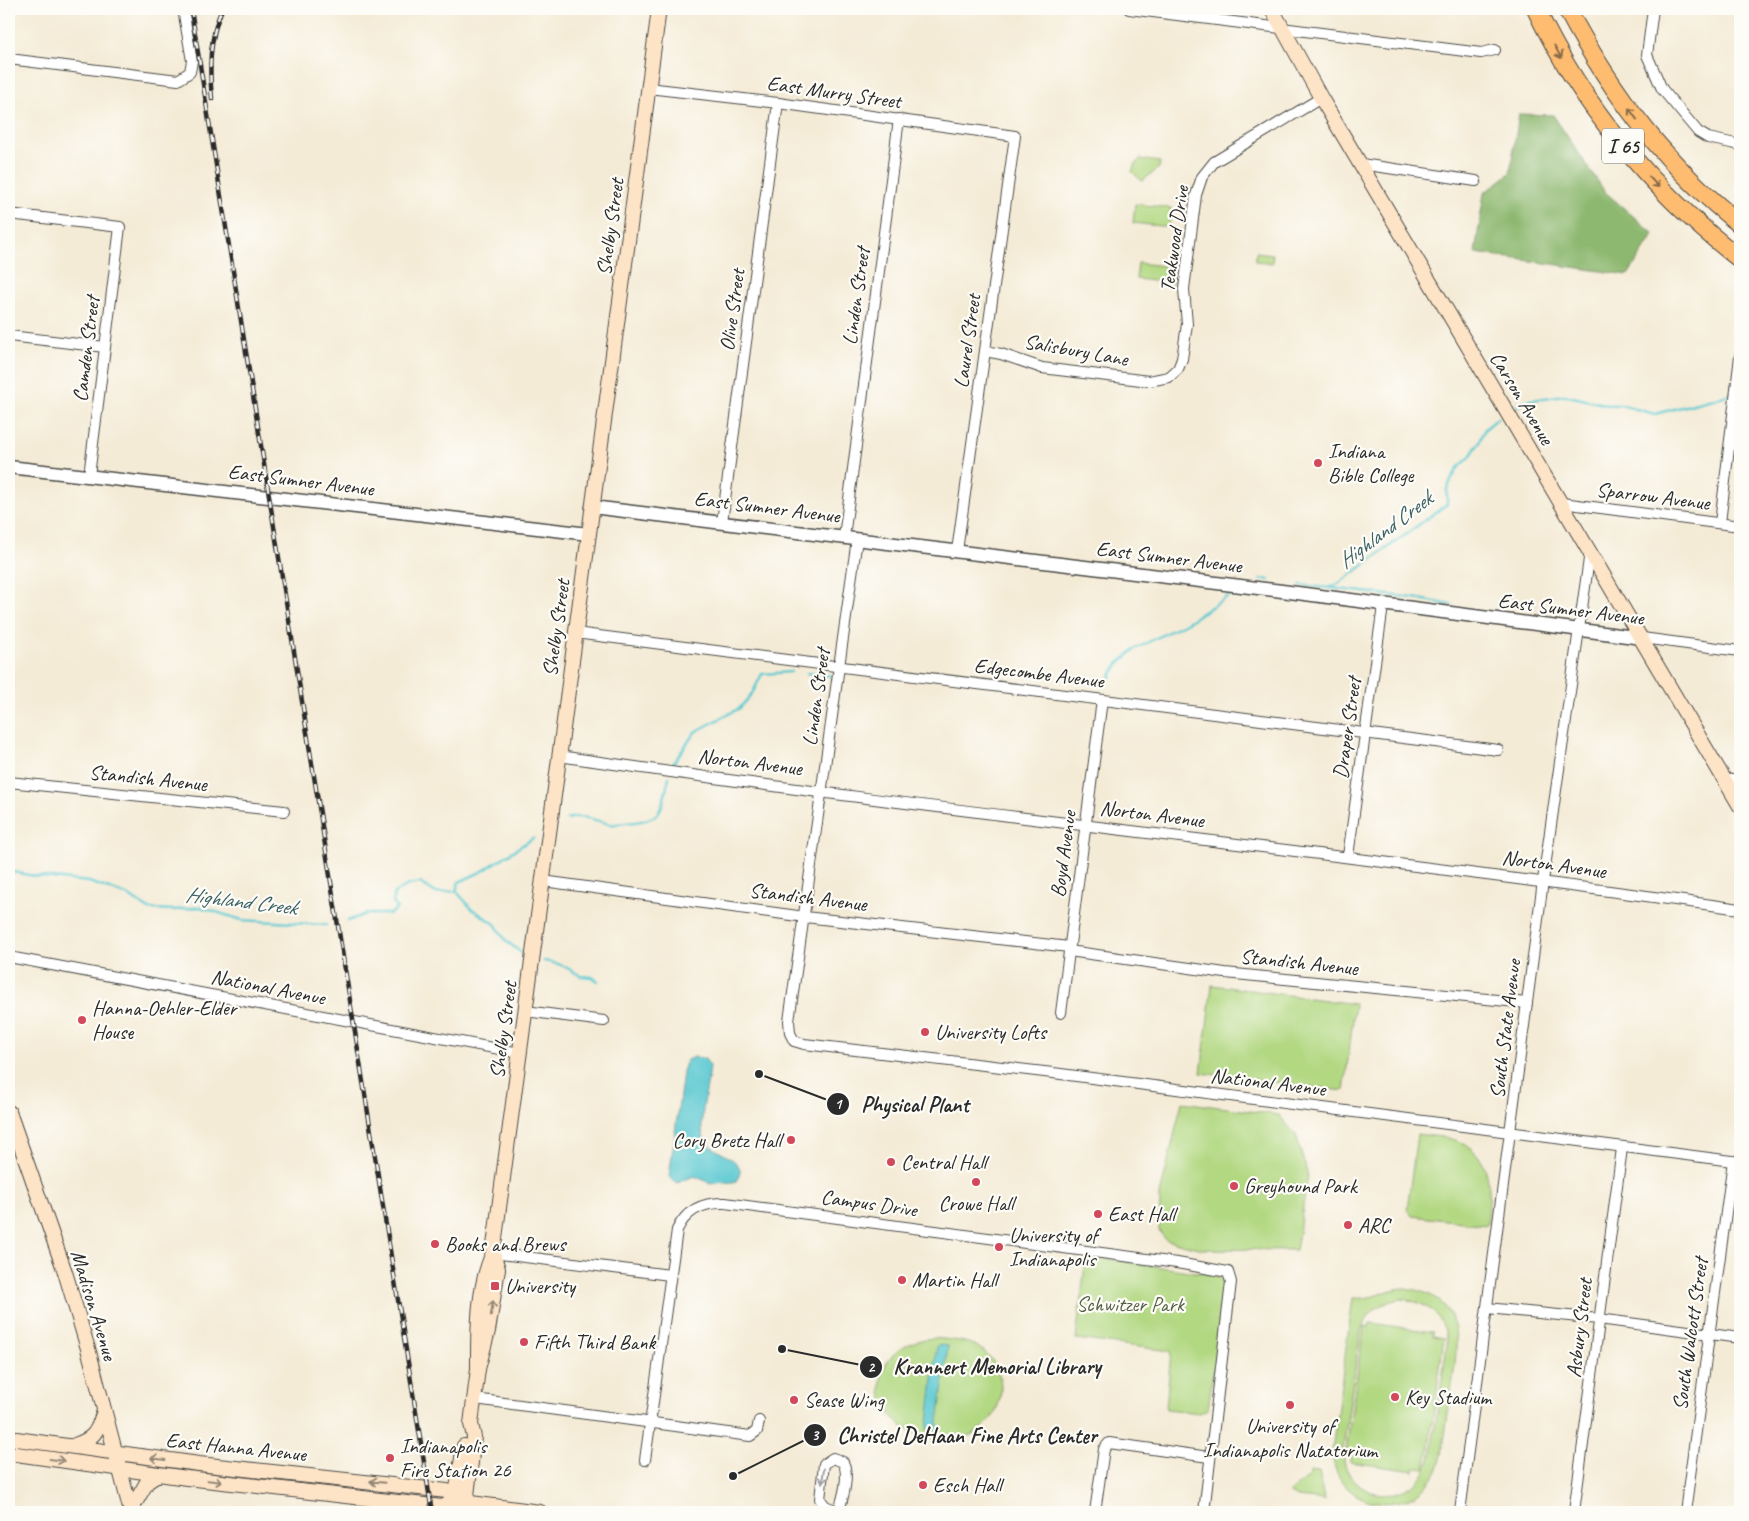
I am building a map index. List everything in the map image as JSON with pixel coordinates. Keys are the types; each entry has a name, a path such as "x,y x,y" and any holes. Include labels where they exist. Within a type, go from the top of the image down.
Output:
{"highway":[{"name":"I 65","path":"1536,9 1575,80 1618,140 1645,172 1686,214 1740,260"},
{"name":"I 65","path":"1567,9 1604,72 1649,134 1696,186 1740,224"}],"main road":[{"name":"Shelby Street","path":"460,1507 465,1434 471,1424 478,1369 480,1307 486,1268 493,1253 659,9"},
{"name":"Carson Avenue","path":"1272,9 1322,98 1740,806"},
{"name":"Madison Avenue","path":"9,1112 65,1272 131,1511"},
{"path":"75,1445 89,1440 94,1435 104,1411"},
{"name":"East Hanna Avenue","path":"9,1438 75,1445 116,1454 428,1488 447,1491 460,1507"},
{"name":"East Hanna Avenue","path":"9,1453 159,1474 445,1507 540,1512"},
{"path":"131,1511 147,1482 159,1474"}],"street":[{"path":"9,59 173,80 187,75 192,61 182,9"},
{"path":"1129,9 1481,53 1495,50"},
{"path":"1653,9 1648,55 1662,89 1698,132 1708,138 1740,145"},
{"name":"East Murry Street","path":"648,88 778,103 1015,136"},
{"name":"Teakwood Drive","path":"1162,380 1175,372 1183,357 1187,324 1184,289 1196,194 1202,177 1214,162 1322,98"},
{"name":"Olive Street","path":"722,522 778,103"},
{"name":"Linden Street","path":"792,1038 789,1021 839,665 850,538 899,119"},
{"name":"Laurel Street","path":"957,551 1015,136"},
{"path":"1361,164 1476,181"},
{"name":"Camden Street","path":"9,214 120,227 89,476"},
{"path":"9,336 105,347"},
{"name":"Salisbury Lane","path":"985,351 1001,354 1042,368 1149,381 1162,380"},
{"path":"1720,523 1740,356"},
{"name":"East Sumner Avenue","path":"9,467 589,534"},
{"name":"Sparrow Avenue","path":"1562,503 1740,526"},
{"name":"East Sumner Avenue","path":"592,506 1740,651"},
{"name":"South State Avenue","path":"1460,1512 1543,881 1590,552"},
{"name":"Draper Street","path":"1348,856 1383,606"},
{"name":"Edgecombe Avenue","path":"576,632 1498,750"},
{"name":"Boyd Avenue","path":"1061,1013 1102,700"},
{"name":"Norton Avenue","path":"559,756 1086,825 1543,881 1740,909"},
{"path":"1724,778 1740,780"},
{"name":"Standish Avenue","path":"9,782 284,811"},
{"name":"Standish Avenue","path":"543,881 805,917 1069,949 1225,973 1527,1003"},
{"name":"National Avenue","path":"9,957 520,1053"},
{"path":"525,1011 604,1021"},
{"name":"National Avenue","path":"792,1038 799,1043 810,1045 1052,1073 1736,1162"},
{"name":"Asbury Street","path":"1574,1512 1622,1148"},
{"name":"South Walcott Street","path":"1685,1512 1736,1162"},
{"name":"Campus Drive","path":"670,1275 676,1236 681,1222 698,1208 716,1203 1225,1270 1230,1274 1231,1282 1209,1456 1204,1512"},
{"path":"493,1253 670,1275 646,1460"},
{"path":"1487,1308 1599,1319 1740,1338"},
{"path":"474,1398 750,1436 757,1431 759,1421"},
{"path":"1095,1512 1104,1449 1109,1443 1209,1456"},
{"path":"833,1458 843,1462 846,1471 842,1504 838,1512 823,1505 820,1497 824,1464 833,1458"}],"green space":[{"path":"1519,114 1553,115 1605,192 1654,234 1628,275 1475,253 1484,193 1510,173"},
{"path":"1140,159 1160,162 1159,168 1142,181 1132,172"},
{"path":"1135,204 1171,208 1169,227 1133,223"},
{"path":"1256,252 1273,254 1272,263 1255,261"},
{"path":"1138,263 1173,267 1172,283 1136,279"},
{"path":"1212,985 1355,1004 1344,1091 1201,1073"},
{"name":"Greyhound Park","path":"1182,1102 1279,1115 1296,1135 1308,1176 1296,1250 1202,1249 1166,1240 1159,1231 1160,1195"},
{"path":"1417,1134 1455,1140 1468,1146 1477,1154 1487,1175 1489,1187 1487,1225 1412,1216 1407,1210"},
{"name":"Schwitzer Park","path":"1094,1257 1215,1275 1226,1281 1208,1409 1200,1413 1166,1409 1171,1351 1076,1339 1085,1265"},
{"path":"1403,1288 1424,1293 1439,1301 1449,1312 1454,1325 1456,1357 1441,1460 1432,1480 1418,1493 1400,1501 1381,1503 1363,1498 1348,1488 1337,1472 1332,1450 1353,1298 1366,1298","holes":["1401,1299 1410,1300 1427,1307 1434,1313 1439,1319 1446,1335 1447,1345 1430,1460 1421,1476 1409,1487 1395,1493 1380,1494 1366,1489 1354,1480 1346,1467 1343,1449 1361,1330 1367,1318 1376,1308 1387,1302"]},
{"name":"Key Stadium","path":"1370,1323 1433,1332 1433,1336 1444,1338 1426,1468 1414,1467 1414,1471 1350,1462 1350,1457 1345,1457 1364,1326 1369,1327"},
{"path":"935,1338 961,1341 976,1346 990,1357 998,1371 1001,1386 999,1401 993,1415 983,1427 970,1435 953,1439 925,1437 903,1427 889,1411 881,1393 882,1374 891,1357 908,1344"},
{"path":"1310,1471 1319,1472 1324,1500 1298,1497 1289,1493 1310,1475"}],"water":[{"path":"694,1057 705,1059 710,1066 702,1132 708,1144 736,1162 740,1168 740,1174 735,1182 711,1183 694,1176 677,1183 669,1177 684,1065 687,1060"},
{"path":"937,1345 948,1346 937,1431 927,1430"}],"waterway":[{"name":"Highland Creek","path":"1517,406 1525,401 1564,395 1608,405 1621,405 1655,414 1728,395"},
{"name":"Highland Creek","path":"1300,585 1329,588 1338,584 1447,504 1447,488 1458,468 1469,458 1479,443 1485,429 1498,418"},
{"name":"Highland Creek","path":"1260,579 1269,580"},
{"path":"1330,588 1413,598 1452,605"},
{"name":"Highland Creek","path":"1104,687 1118,664 1135,649 1186,623 1230,595"},
{"name":"Highland Creek","path":"672,765 695,732 740,708 753,692 762,674 791,672"},
{"name":"Highland Creek","path":"807,673 831,676"},
{"name":"Highland Creek","path":"567,819 583,817 611,824 647,820 654,817 662,806 669,777"},
{"name":"Highland Creek","path":"456,891 459,882 483,871 533,838"},
{"name":"Highland Creek","path":"9,871 34,876 89,882 129,896 149,909 175,910 200,907 242,920 326,925"},
{"name":"Highland Creek","path":"348,921 365,914 390,914 397,908 393,902 394,893 408,885 420,883 436,893 456,891"},
{"path":"456,891 472,909 495,924 506,941 522,953"},
{"path":"544,961 562,965 581,976 592,977 598,981"}],"railway":[{"path":"191,9 432,1512"},
{"path":"212,99 210,76 212,42 222,9"}],"place":[{"name":"Indiana Bible College","path":"1318,463"},
{"name":"Hanna-Oehler-Elder House","path":"82,1020"},
{"name":"University Lofts","path":"925,1032"},
{"name":"Physical Plant","path":"759,1074"},
{"name":"Cory Bretz Hall","path":"791,1140"},
{"name":"Central Hall","path":"891,1162"},
{"name":"Crowe Hall","path":"976,1182"},
{"name":"Greyhound Park","path":"1234,1186"},
{"name":"East Hall","path":"1098,1214"},
{"name":"ARC","path":"1348,1225"},
{"name":"Books and Brews","path":"435,1244"},
{"name":"University of Indianapolis","path":"999,1247"},
{"name":"Martin Hall","path":"902,1280"},
{"name":"University","path":"495,1286"},
{"name":"Fifth Third Bank","path":"524,1342"},
{"name":"Krannert Memorial Library","path":"782,1349"},
{"name":"Key Stadium","path":"1395,1397"},
{"name":"Sease Wing","path":"794,1400"},
{"name":"University of Indianapolis Natatorium","path":"1290,1405"},
{"name":"Indianapolis Fire Station 26","path":"390,1458"},
{"name":"Christel DeHaan Fine Arts Center","path":"733,1476"},
{"name":"Esch Hall","path":"923,1485"}]}
